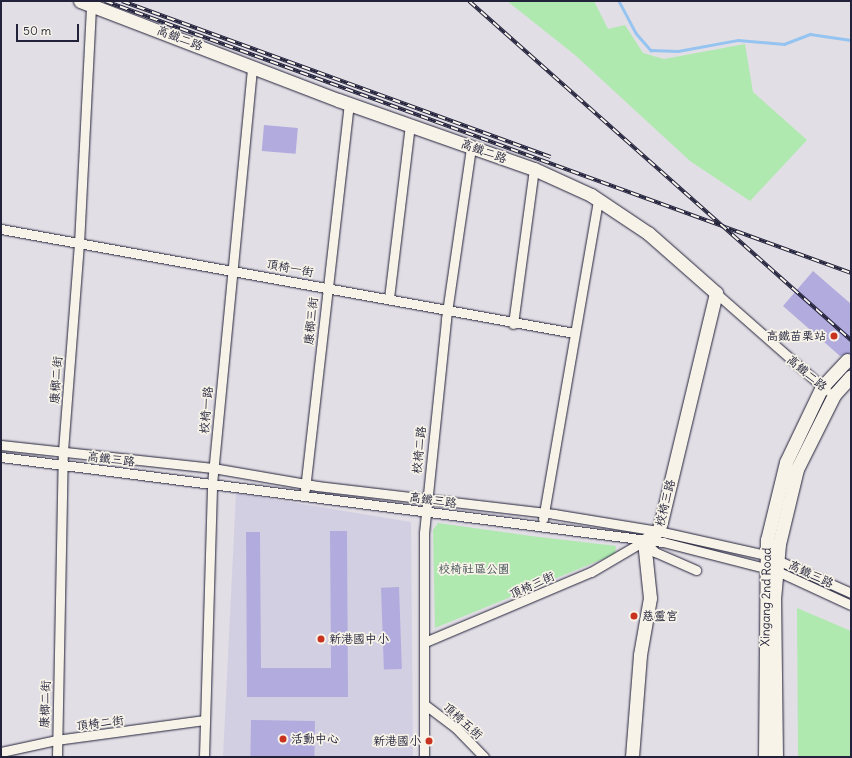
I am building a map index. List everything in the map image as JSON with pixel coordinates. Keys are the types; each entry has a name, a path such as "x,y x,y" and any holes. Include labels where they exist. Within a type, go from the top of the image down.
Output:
{"street":[{"name":"高鐵二路","path":"85,3 349,103 534,169 598,199 648,233 822,387 834,395"},
{"name":"康榔二街","path":"57,757 56,740 63,451 79,244 85,3"},
{"name":"校椅一路","path":"204,757 203,720 213,468 231,268 252,66"},
{"name":"康榔三街","path":"304,495 349,103"},
{"path":"389,298 410,124"},
{"name":"校椅二路","path":"424,757 424,533 447,311 471,147"},
{"path":"513,324 534,169"},
{"path":"541,526 598,199"},
{"name":"頂椅一街","path":"1,229 79,244 231,268 389,298 513,324 574,333"},
{"name":"校椅三路","path":"644,541 658,531 716,293"},
{"name":"Xingang 2nd Road","path":"765,757 772,563 786,462 822,387 846,360"},
{"name":"Xingang 2nd Road","path":"776,757 772,563 797,469 834,395 851,376"},
{"name":"高鐵三路","path":"1,445 213,468 306,484 427,502 544,513 658,531 772,563 851,593"},
{"name":"高鐵三路","path":"1,458 629,536 644,541 663,542 772,563 851,605"},
{"path":"644,541 655,552 696,570"},
{"path":"632,757 640,655 650,598 644,541"},
{"name":"頂椅三街","path":"425,642 591,572 644,541"},
{"name":"頂椅五街","path":"424,704 455,727 484,757"},
{"name":"頂椅二街","path":"1,752 56,740 203,720"}],"shaded area":[{"name":"新港國中小","path":"236,493 411,522 413,757 223,757"}],"green space":[{"path":"507,1 594,1 608,29 625,25 643,53 664,59 745,44 753,92 807,140 750,201 690,161 575,55"},
{"name":"校椅社區公園","path":"438,523 616,546 615,554 435,628 433,530"},
{"path":"797,608 851,631 851,757 798,757"}],"building":[{"path":"264,125 298,128 296,154 262,151"},
{"name":"高鐵苗栗站","path":"813,271 851,304 851,353 840,356 783,306"},
{"path":"330,531 347,531 348,697 247,697 246,532 260,532 261,668 331,668"},
{"path":"399,587 402,669 384,670 381,588"},
{"name":"活動中心","path":"251,720 315,721 314,757 250,757"}],"waterway":[{"path":"619,1 636,33 651,50 678,51 738,40 784,44 810,34 851,40"}],"railway":[{"path":"105,1 851,273"},
{"path":"122,1 551,157"},
{"path":"469,1 851,340"}],"place":[{"name":"高鐵苗栗站","path":"834,336"},
{"name":"慈靈宮","path":"634,616"},
{"name":"新港國中小","path":"321,639"},
{"name":"活動中心","path":"283,739"},
{"name":"新港國小","path":"429,741"}]}
